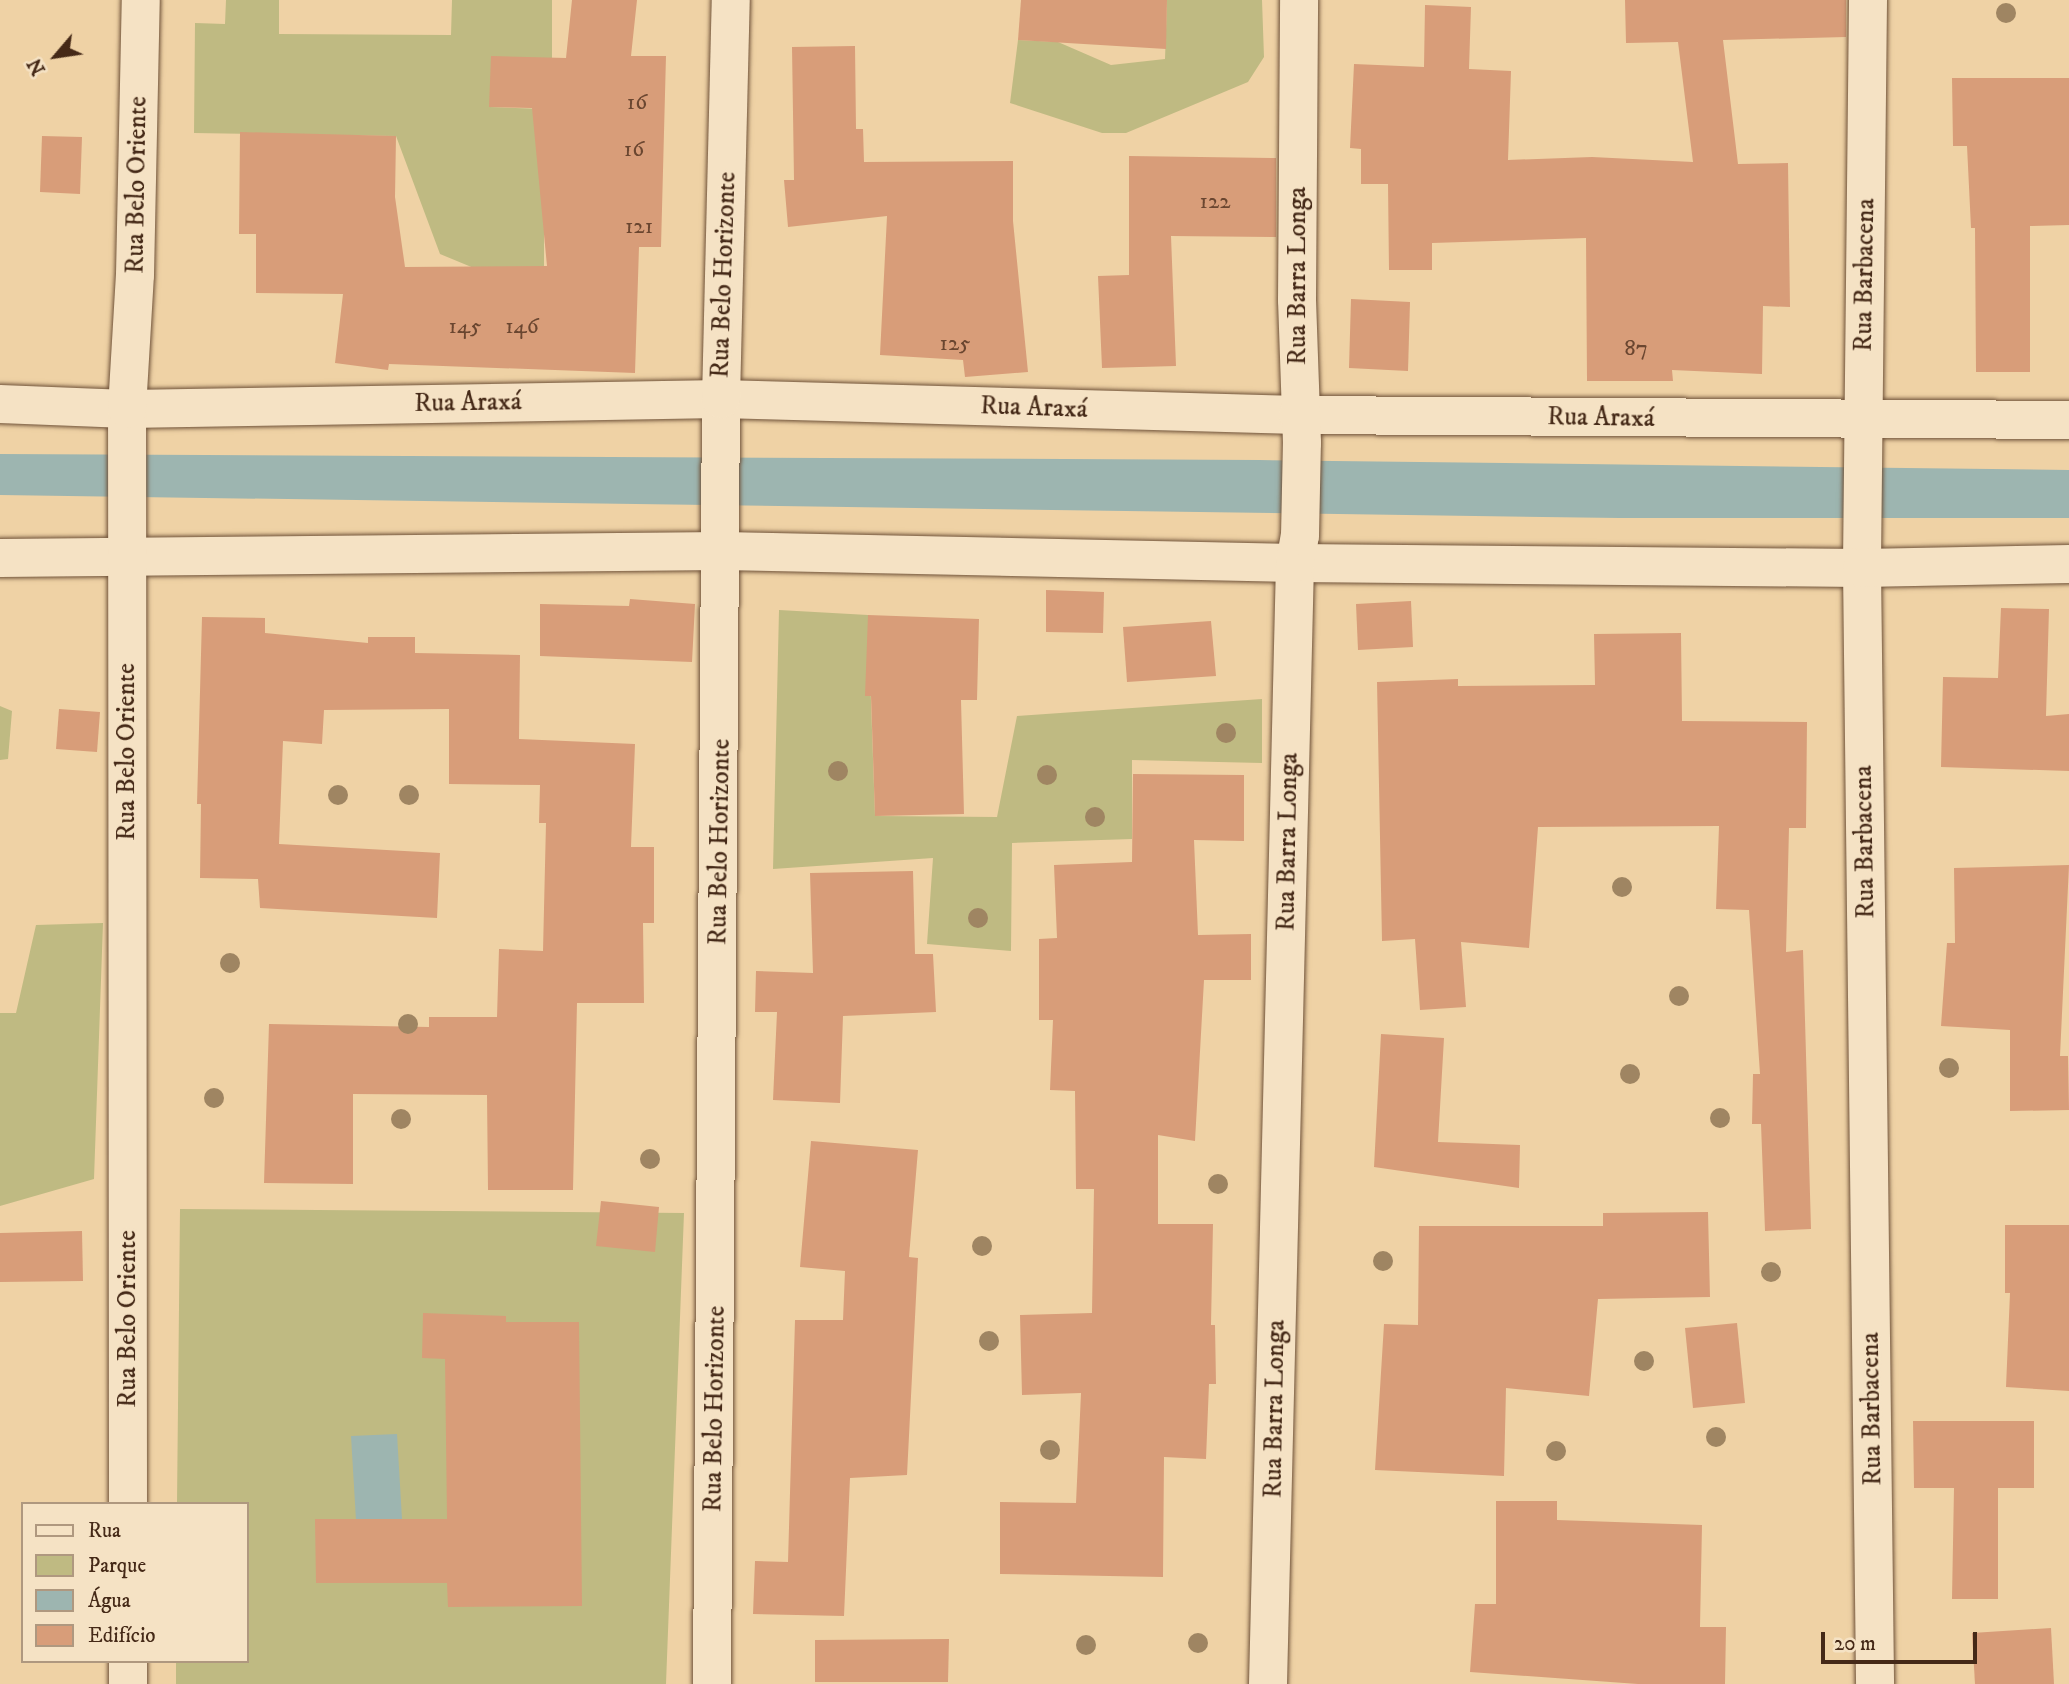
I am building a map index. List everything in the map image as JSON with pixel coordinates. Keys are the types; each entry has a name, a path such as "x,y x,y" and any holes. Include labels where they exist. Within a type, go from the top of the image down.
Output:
{"street":[{"name":"Rua Belo Oriente","path":"128,1502 127,426 135,275 141,0"},
{"name":"Rua Belo Horizonte","path":"712,1684 723,437 721,399 731,0"},
{"name":"Rua Barra Longa","path":"1268,1684 1300,429 1300,0"},
{"name":"Rua Barbacena","path":"1868,0 1862,554 1875,1684"},
{"name":"Rua Araxá","path":"0,404 127,426 721,399 1300,429 1864,434 2069,420"},
{"path":"0,558 127,546 722,535 1297,549 1862,554 2069,564"},
{"path":"128,1663 128,1684"}],"green space":[{"path":"226,0 279,0 279,34 451,35 452,0 552,0 552,58 490,107 544,109 544,297 440,254 396,136 194,133 195,23 225,24"},
{"path":"1167,0 1262,0 1264,57 1248,82 1126,133 1102,133 1010,103 1018,40 1058,42 1111,65 1165,59"},
{"path":"779,610 868,615 875,816 997,817 1017,716 1262,699 1262,763 1132,760 1132,839 1012,843 1011,951 927,944 933,858 773,869"},
{"path":"0,706 12,711 8,759 0,760"},
{"path":"103,923 94,1179 0,1206 0,1013 16,1013 36,925"},
{"path":"180,1209 684,1213 666,1684 176,1684 176,1663 248,1663 248,1502 177,1502"}],"water":[{"path":"0,454 1259,460 2069,470 2069,518 1619,518 0,495"},
{"path":"397,1434 402,1519 356,1520 351,1436"}],"building":[{"path":"572,0 637,0 631,56 666,56 661,247 639,247 635,373 389,364 388,370 335,363 343,294 256,293 256,234 239,234 240,132 396,136 395,197 405,267 547,266 532,108 489,107 491,56 566,58"},
{"path":"1021,0 1167,0 1166,49 1018,40"},
{"path":"1625,0 1846,0 1846,37 1723,40 1738,164 1788,163 1790,307 1763,306 1762,374 1672,370 1673,381 1587,381 1586,238 1432,243 1432,270 1389,270 1388,184 1361,184 1361,149 1350,148 1354,64 1424,67 1425,5 1471,7 1469,69 1511,71 1508,160 1592,157 1693,162 1678,42 1626,43"},
{"path":"855,46 856,129 863,129 864,162 1013,161 1013,221 1028,372 965,377 963,360 880,355 887,216 788,227 784,180 794,180 792,47"},
{"path":"1952,78 2069,78 2069,225 2030,226 2030,372 1976,372 1975,228 1971,228 1967,146 1953,146"},
{"path":"42,136 82,137 80,194 40,192"},
{"path":"1129,156 1276,158 1276,237 1171,236 1176,366 1102,368 1098,276 1129,275"},
{"path":"1351,299 1410,302 1408,371 1349,368"},
{"path":"1046,590 1104,592 1103,633 1046,632"},
{"path":"630,599 695,604 692,662 540,656 540,604 629,606"},
{"path":"1411,601 1413,647 1358,650 1356,604"},
{"path":"2001,608 2049,609 2046,716 2069,714 2069,771 1941,767 1943,677 1998,678"},
{"path":"868,615 979,619 977,700 961,700 964,814 875,816 871,696 865,696"},
{"path":"202,617 265,618 265,633 368,643 368,637 415,637 415,653 520,655 519,739 635,744 631,847 654,847 654,923 643,923 644,1003 577,1003 573,1190 488,1190 487,1095 353,1094 353,1184 264,1183 269,1024 429,1027 429,1017 497,1017 499,949 543,951 546,823 539,823 540,785 449,784 449,709 324,710 322,744 283,741 279,844 440,853 437,918 260,908 258,879 200,878 201,804 197,804"},
{"path":"1211,621 1216,676 1127,682 1123,627"},
{"path":"1681,633 1682,721 1807,722 1806,828 1789,828 1786,952 1803,950 1811,1229 1765,1231 1761,1124 1752,1124 1753,1074 1760,1074 1749,910 1716,909 1719,826 1538,827 1529,948 1461,942 1466,1007 1420,1010 1415,939 1382,941 1377,682 1458,679 1458,686 1595,685 1594,634"},
{"path":"59,709 100,712 97,752 56,749"},
{"path":"1133,774 1244,775 1244,841 1194,840 1198,935 1251,934 1251,980 1204,980 1195,1141 1158,1135 1158,1224 1213,1224 1211,1325 1215,1325 1216,1384 1209,1384 1206,1459 1164,1457 1163,1577 1000,1574 1000,1502 1076,1503 1081,1393 1022,1395 1020,1315 1092,1313 1094,1189 1076,1189 1075,1091 1050,1090 1053,1020 1039,1020 1039,939 1057,938 1054,865 1132,862"},
{"path":"2069,865 2060,1056 2068,1056 2069,1110 2010,1111 2010,1030 1941,1026 1947,943 1955,943 1954,868"},
{"path":"913,871 915,954 933,954 936,1012 843,1016 840,1103 773,1100 777,1012 755,1012 756,971 813,973 810,873"},
{"path":"1381,1034 1444,1038 1438,1142 1520,1145 1519,1188 1374,1167"},
{"path":"811,1141 918,1150 909,1257 918,1258 907,1475 850,1478 844,1616 753,1614 755,1561 788,1562 795,1320 843,1320 845,1271 800,1267"},
{"path":"601,1201 659,1207 655,1252 596,1246"},
{"path":"1708,1212 1710,1297 1598,1299 1589,1396 1506,1388 1504,1476 1375,1470 1384,1324 1418,1325 1419,1226 1603,1226 1603,1213"},
{"path":"2005,1225 2069,1225 2069,1391 2006,1387 2010,1293 2005,1293"},
{"path":"82,1231 83,1281 0,1282 0,1233"},
{"path":"423,1313 506,1316 506,1322 579,1322 582,1606 448,1607 447,1583 316,1583 315,1519 447,1519 445,1359 422,1358"},
{"path":"1737,1323 1745,1403 1693,1408 1685,1328"},
{"path":"1913,1421 2034,1421 2034,1488 1998,1488 1998,1599 1952,1599 1954,1488 1914,1488"},
{"path":"1496,1501 1557,1501 1557,1520 1702,1525 1700,1627 1726,1627 1725,1684 1638,1684 1470,1672 1475,1604 1496,1604"},
{"path":"2051,1628 2054,1684 1975,1684 1972,1633"},
{"path":"949,1639 948,1682 815,1682 815,1640"}]}
